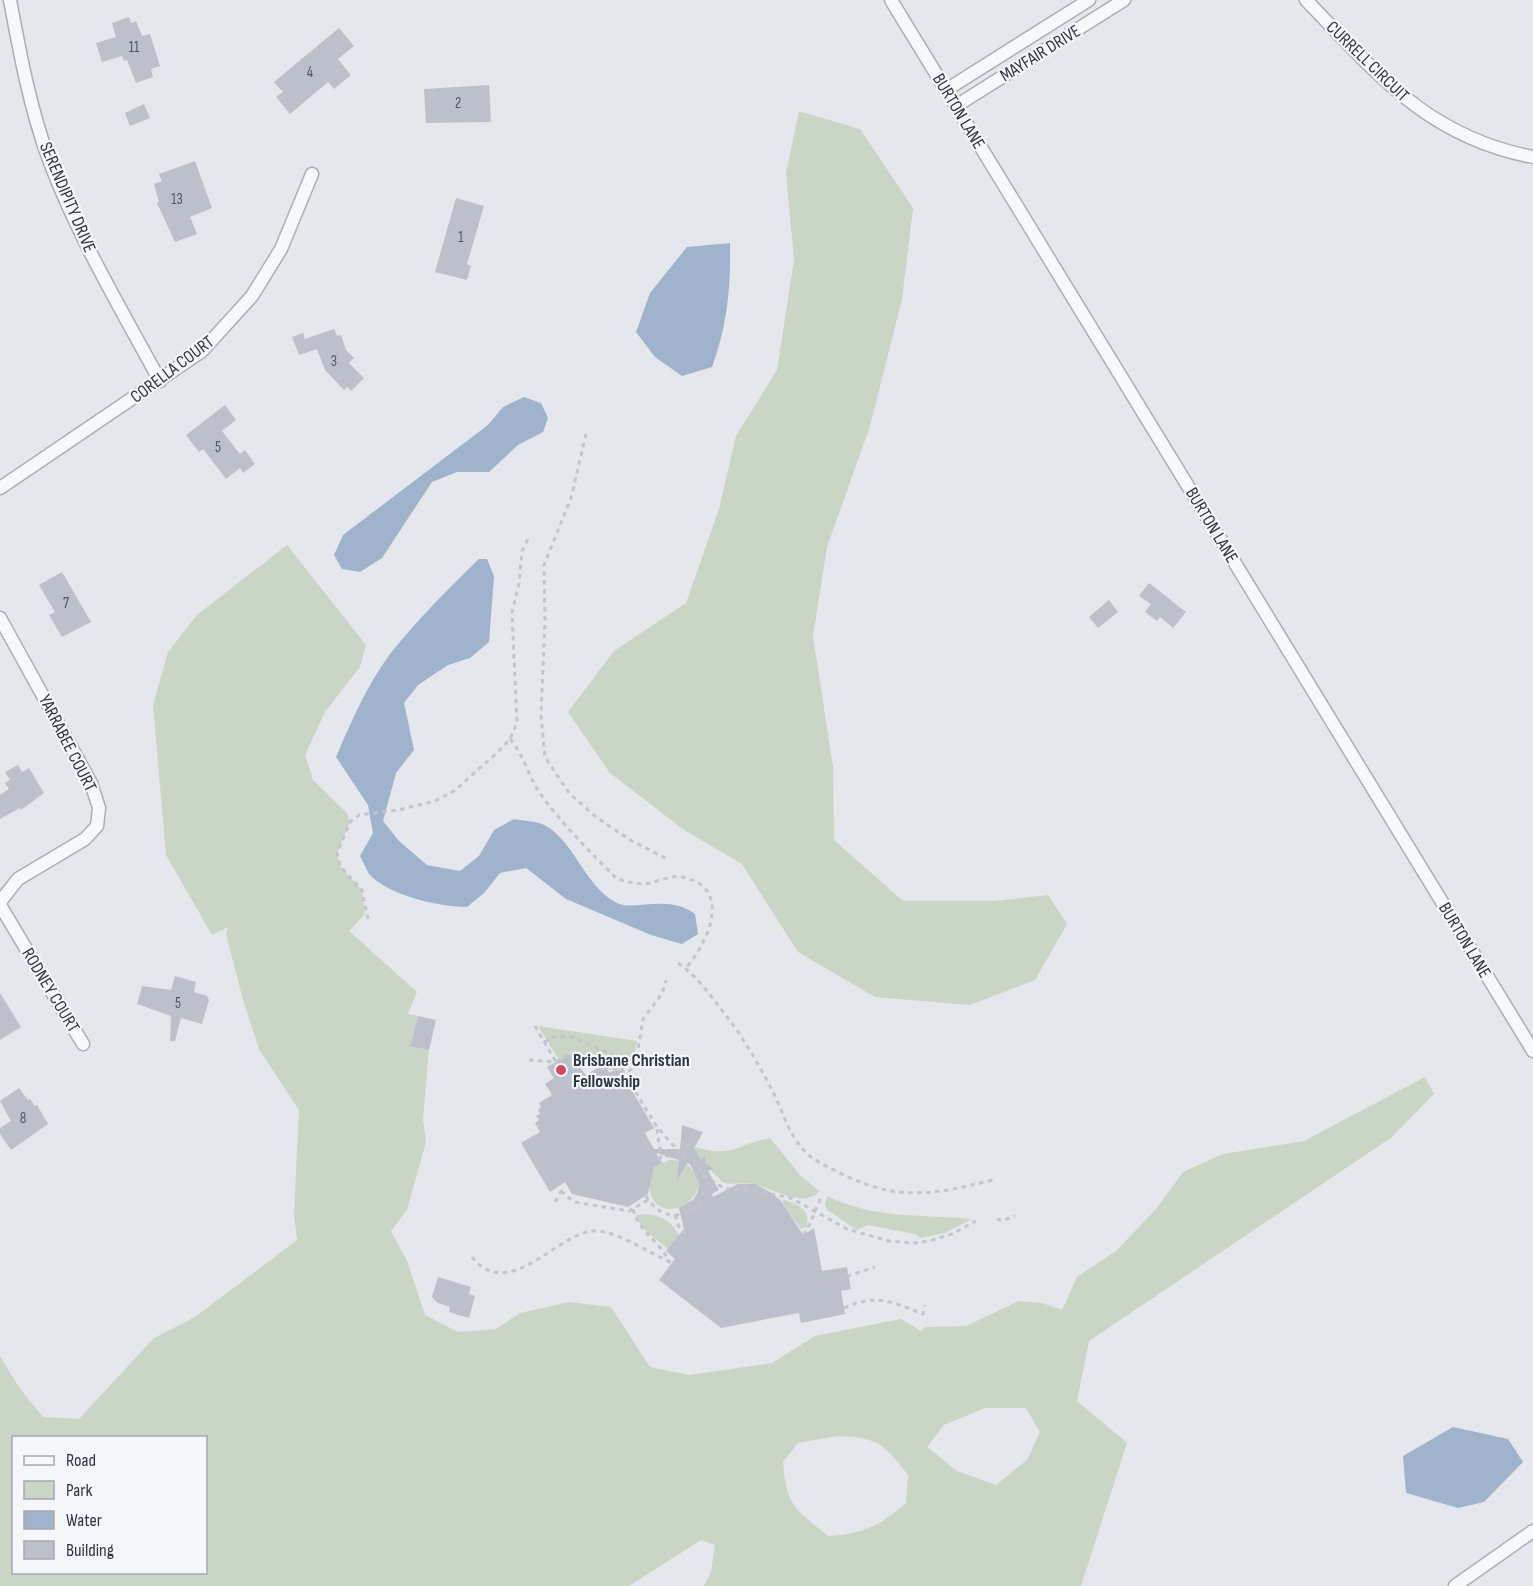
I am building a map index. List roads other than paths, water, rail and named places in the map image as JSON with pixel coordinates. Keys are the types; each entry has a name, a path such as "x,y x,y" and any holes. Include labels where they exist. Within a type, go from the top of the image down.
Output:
{"street":[{"name":"SERENDIPITY DRIVE","path":"10,0 24,77 49,160 100,270 160,381"},
{"name":"BURTON LANE","path":"891,0 1533,1051"},
{"name":"MAYFAIR DRIVE","path":"946,90 1089,0"},
{"name":"MAYFAIR DRIVE","path":"956,106 1124,0"},
{"name":"CURRELL CIRCUIT","path":"1306,0 1397,94 1440,124 1498,151 1533,157"},
{"name":"CORELLA COURT","path":"0,488 202,351 252,297 281,249 312,174"},
{"name":"YARRABEE COURT","path":"0,618 92,783 99,808 96,826 85,839 18,879 0,904"},
{"name":"RODNEY COURT","path":"0,904 83,1044"},
{"path":"1455,1586 1533,1531"}],"water":[{"path":"730,243 727,306 712,367 682,376 655,357 636,332 650,293 687,247"},
{"path":"524,397 541,403 548,418 543,432 518,445 489,472 457,472 432,482 382,558 360,572 342,569 334,555 343,535 488,425 503,407"},
{"path":"479,559 487,559 494,576 489,642 470,658 448,665 418,685 404,703 414,750 396,773 383,821 399,841 427,865 460,871 479,856 494,830 514,819 543,824 556,833 596,885 615,902 631,906 673,905 695,914 698,934 682,944 651,935 566,899 526,868 500,873 484,893 467,907 430,903 404,895 381,884 367,870 360,856 373,833 368,805 336,757 367,691 390,654 433,605"},
{"path":"1453,1427 1508,1439 1523,1462 1484,1502 1458,1508 1406,1493 1403,1456"}],"place":[{"name":"Brisbane Christian Fellowship","path":"561,1070"}]}
